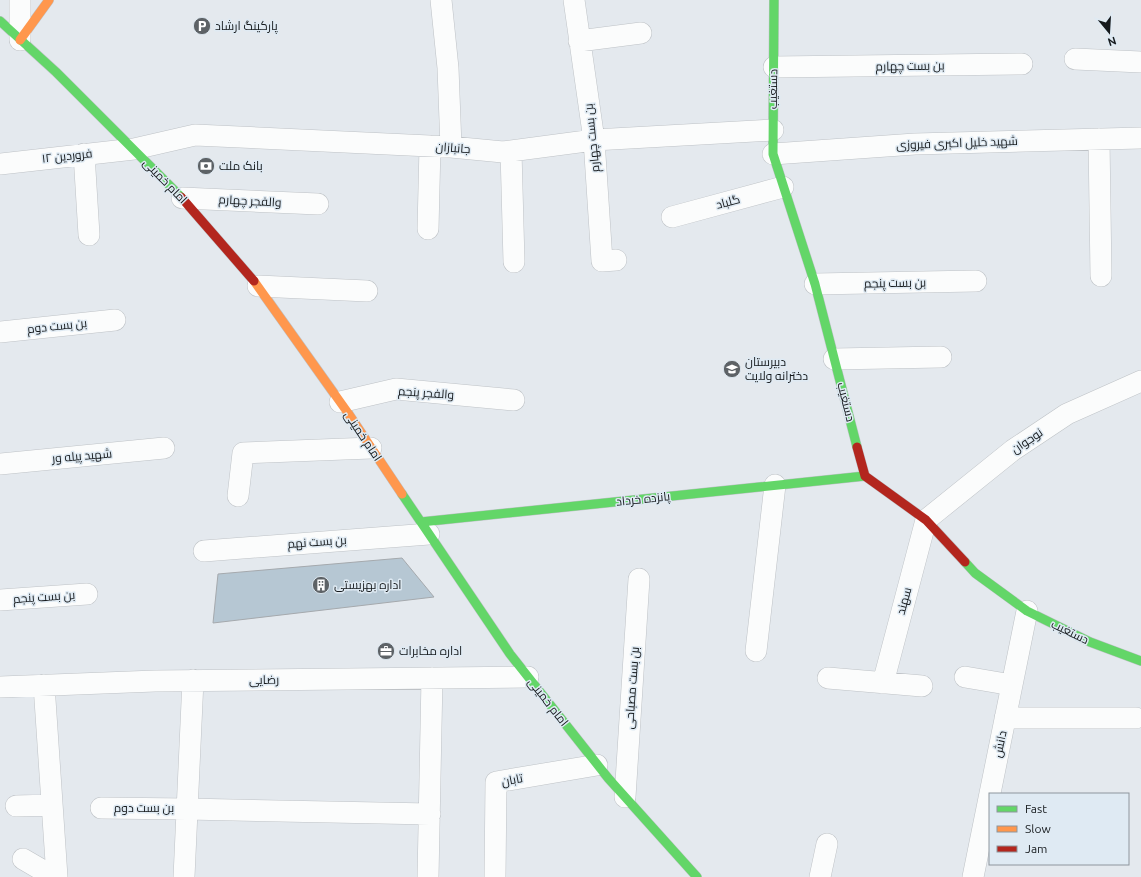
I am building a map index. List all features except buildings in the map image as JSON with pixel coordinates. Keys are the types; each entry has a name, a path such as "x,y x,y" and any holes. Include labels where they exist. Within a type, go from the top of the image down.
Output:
{"street":[{"path":"8,32 20,0"},
{"path":"8,32 49,0"},
{"path":"440,0 448,68 451,147"},
{"name":"بن بست چهارم","path":"574,0 594,140 602,261 616,260"},
{"name":"دستغیب","path":"774,0 773,154 815,284 865,476 926,520 975,573 1027,611 1090,642 1141,661"},
{"name":"امام خمینی","path":"8,32 56,72 134,149 182,198 258,286 340,402 510,654 597,765 697,877"},
{"path":"579,41 641,33"},
{"path":"1075,59 1141,62"},
{"name":"بن بست چهارم","path":"774,67 1022,64"},
{"name":"جانبازان","path":"134,149 195,134 451,147 503,152 594,140 773,130"},
{"name":"شهید خلیل اکبری فیروزی","path":"773,154 915,144 1141,138"},
{"path":"1099,139 1101,276"},
{"path":"428,229 430,146"},
{"name":"۱۲ فروردین","path":"0,164 134,149"},
{"path":"511,151 514,262"},
{"path":"84,154 89,235"},
{"name":"گلباد","path":"672,217 784,186"},
{"name":"والفجر چهارم","path":"182,198 318,204"},
{"name":"بن بست پنجم","path":"815,284 976,281"},
{"path":"258,286 367,291"},
{"name":"بن بست دوم","path":"0,332 114,320"},
{"path":"834,359 941,357"},
{"name":"نوجوان","path":"926,520 1013,450 1067,414 1141,381"},
{"name":"والفجر پنجم","path":"340,402 396,389 514,400"},
{"name":"شهید پیله ور","path":"0,464 164,448"},
{"path":"238,496 243,453 371,448"},
{"name":"پانزده خرداد","path":"425,528 865,476"},
{"path":"756,651 775,486"},
{"name":"سهند","path":"883,683 926,520"},
{"name":"بن بست نهم","path":"204,551 425,528"},
{"name":"بن بست مصباحی","path":"625,797 638,579"},
{"name":"بن بست پنجم","path":"0,600 87,594"},
{"name":"دانش","path":"993,793 1012,684 1027,611"},
{"name":"رضایی","path":"0,687 193,680 528,677"},
{"path":"965,677 1012,684"},
{"path":"428,877 432,678"},
{"path":"828,678 922,686"},
{"path":"184,877 193,680"},
{"path":"44,685 57,877"},
{"path":"1006,718 1136,718"},
{"name":"تابان","path":"495,877 496,782 597,765"},
{"path":"16,806 52,805"},
{"name":"بن بست دوم","path":"101,808 430,814"},
{"name":"دانش","path":"973,877 989,816"},
{"path":"820,877 827,844"},
{"path":"23,859 54,877"}],"traffic: fast":[{"path":"774,0 773,154 815,284 857,447"},
{"path":"0,21 56,72 181,197"},
{"path":"421,522 865,476"},
{"path":"402,494 510,654 608,778 697,877"},
{"path":"965,562 975,573 1027,611 1090,642 1141,661"}],"traffic: slow":[{"path":"20,40 49,0"},
{"path":"254,281 348,413 402,494"}],"traffic: jam":[{"path":"181,197 254,281"},
{"path":"857,447 865,476 926,520 965,562"}],"place":[{"name":"پارکینگ ارشاد","path":"202,26"},
{"name":"بانک ملت","path":"206,166"},
{"name":"دبیرستان دخترانه ولایت","path":"732,369"},
{"name":"اداره بهزیستی","path":"321,585"},
{"name":"اداره مخابرات","path":"386,651"}]}
